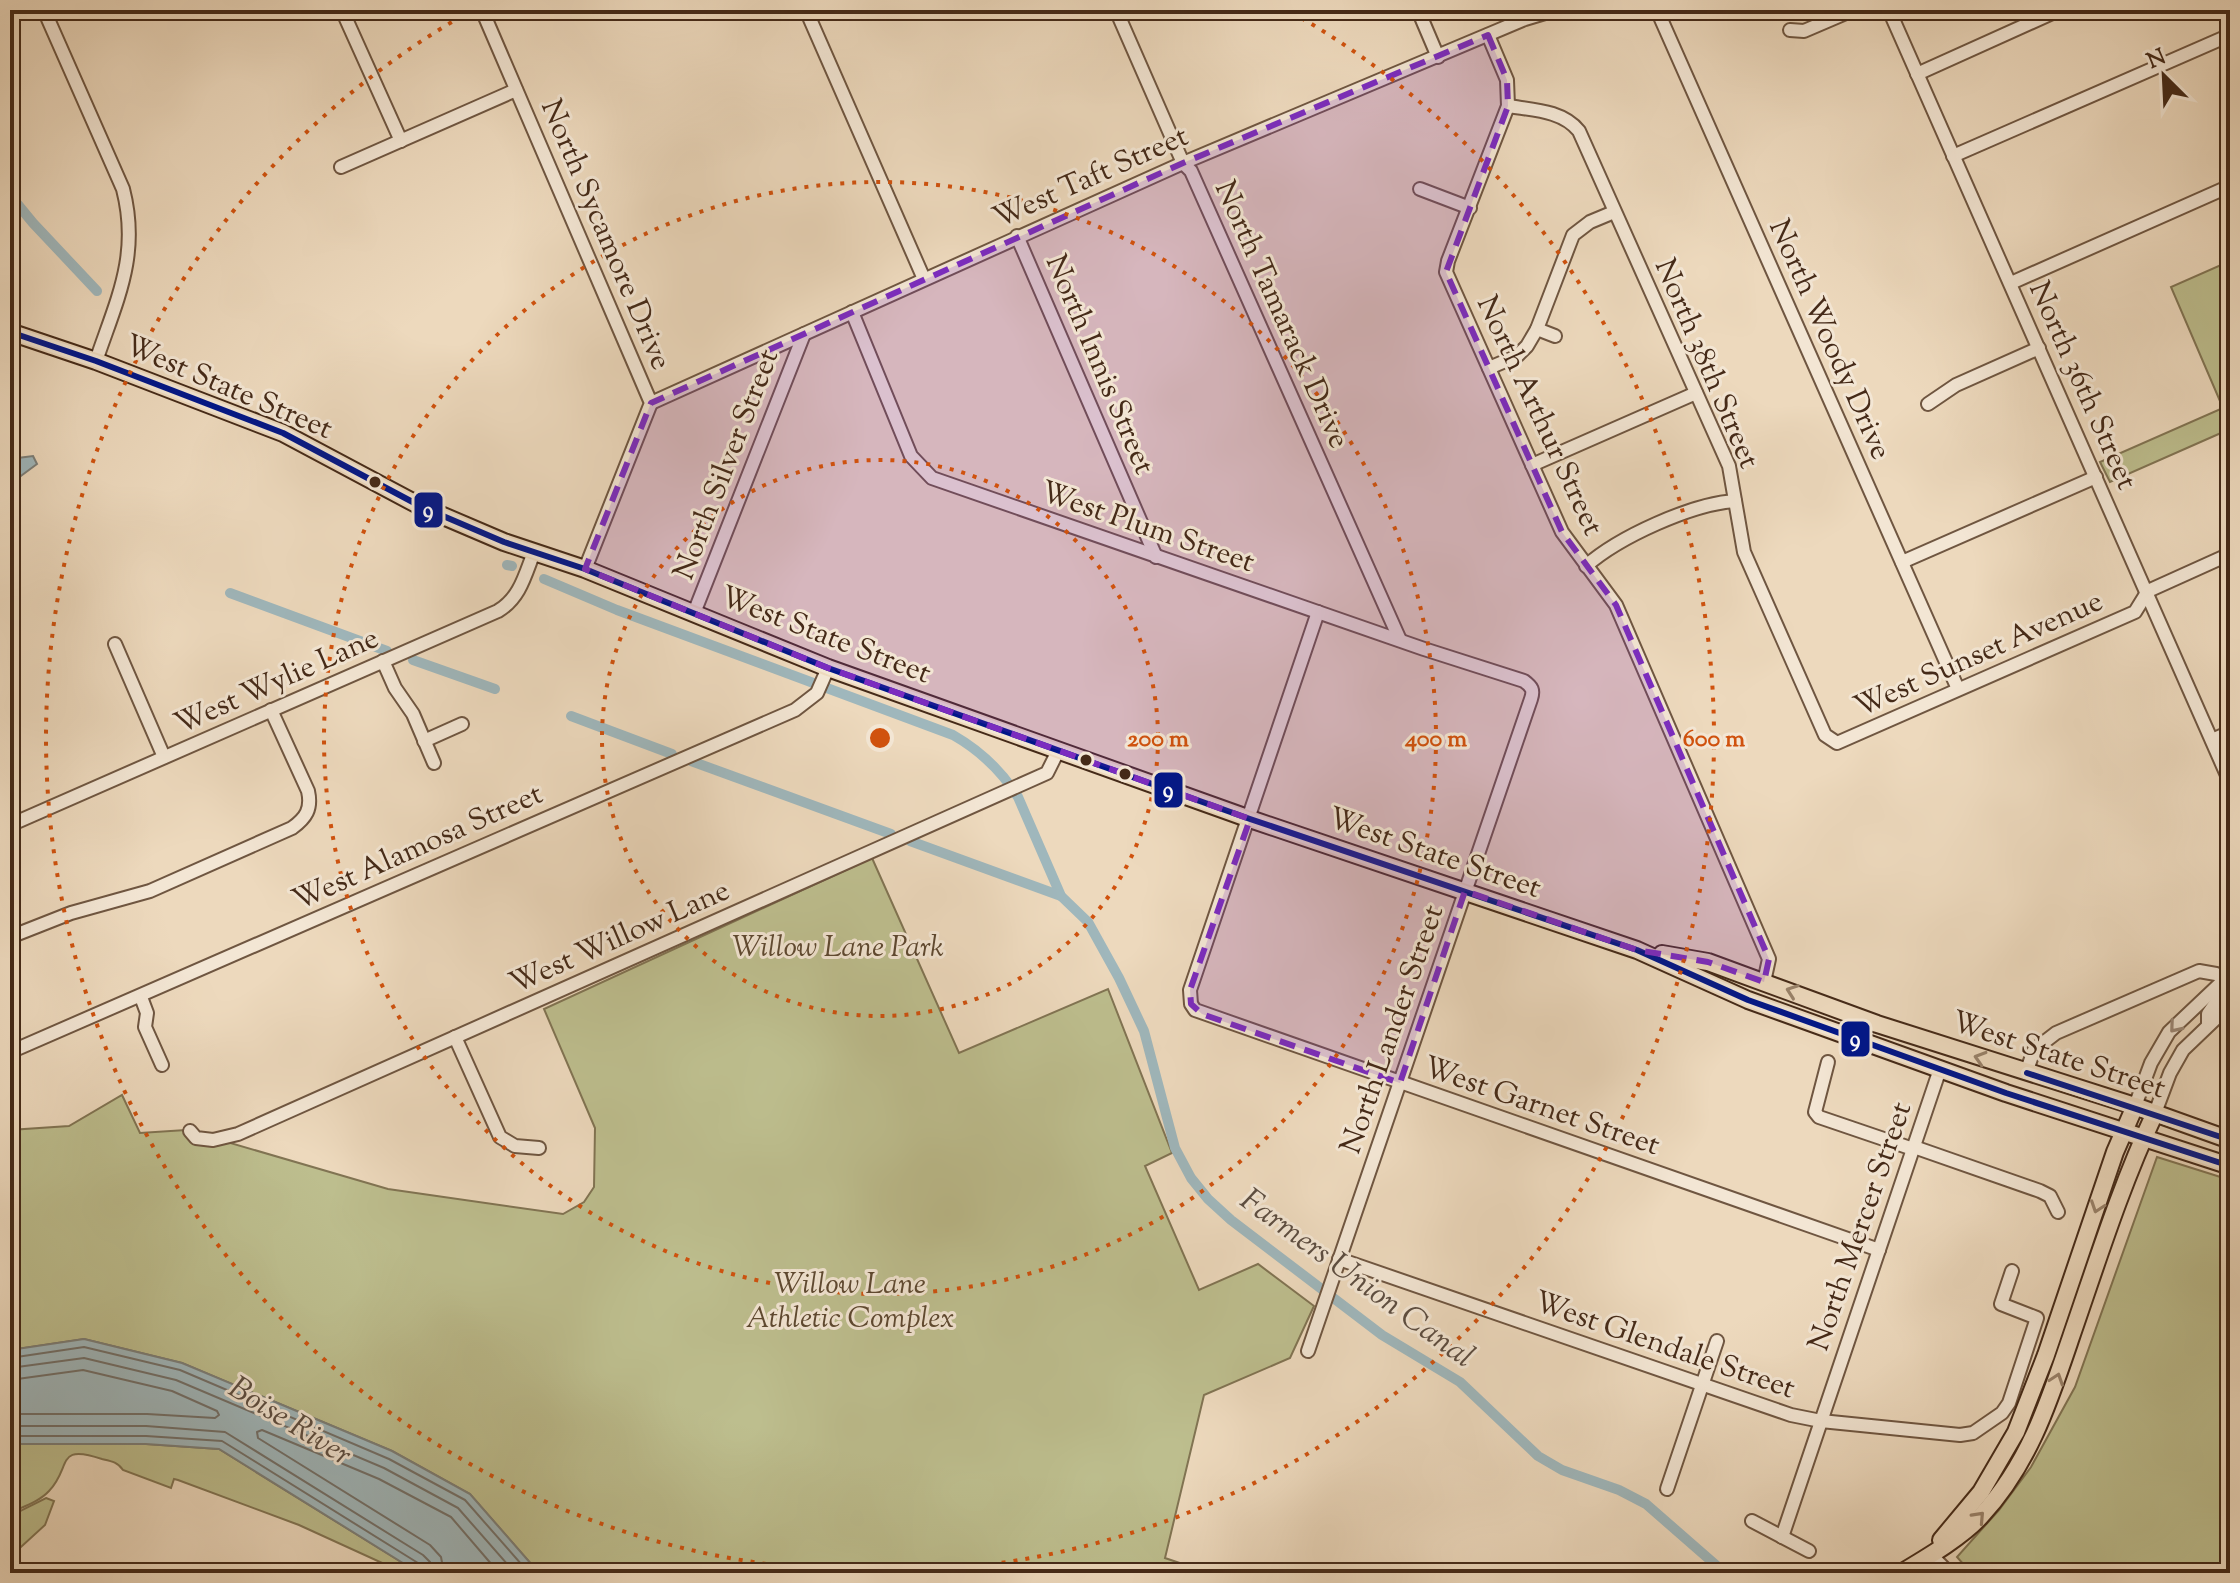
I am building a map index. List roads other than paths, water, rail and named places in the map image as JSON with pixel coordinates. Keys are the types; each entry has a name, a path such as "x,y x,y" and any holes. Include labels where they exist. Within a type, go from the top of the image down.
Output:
{"main road":[{"name":"West State Street","path":"10,332 96,361 283,433 422,507 694,613 822,680 1058,751 1637,950 1748,1000 2123,1133 2230,1166"},
{"name":"West State Street","path":"1637,950 1708,962 1871,1022 2135,1106 2230,1140"},
{"name":"West State Street","path":"1697,977 1710,977 1753,990 1761,989 1764,982"},
{"name":"West State Street","path":"1818,1025 1821,1016 1853,1023 1871,1022"},
{"path":"1930,1554 1981,1492 2016,1432 2135,1106"},
{"path":"1901,1573 1969,1529 2001,1492 2024,1458 2041,1425 2133,1158 2155,1113"}],"street":[{"path":"44,10 123,189 129,210 130,255 96,361"},
{"path":"342,10 401,141"},
{"name":"North Sycamore Drive","path":"482,10 651,403 585,569"},
{"path":"806,10 924,279"},
{"name":"North Tamarack Drive","path":"1116,10 1400,640"},
{"path":"1418,10 1438,57"},
{"name":"West Taft Street","path":"651,403 1183,163 1555,10"},
{"name":"North Woody Drive","path":"1657,10 1958,689"},
{"path":"1790,30 1804,31 1853,10"},
{"name":"North 36th Street","path":"1889,10 2230,782"},
{"path":"1917,74 2059,10"},
{"name":"North Arthur Street","path":"1488,35 1507,80 1508,106 1446,272 1562,532 1616,605 1769,959 1764,982"},
{"path":"1953,156 2230,35"},
{"path":"341,167 516,90"},
{"name":"North 38th Street","path":"1508,106 1555,114 1573,123 1579,131 1729,466 1744,552 1825,735"},
{"path":"2011,283 2230,186"},
{"path":"1420,189 1470,208"},
{"path":"1489,368 1517,356 1527,346 1537,329 1573,235 1590,222 1614,212"},
{"name":"North Innis Street","path":"1017,236 1156,557"},
{"name":"West Plum Street","path":"852,312 911,456 921,469 942,483 1524,681"},
{"path":"1537,329 1555,336"},
{"name":"North Silver Street","path":"694,613 804,334"},
{"path":"1928,404 1956,385 2039,348"},
{"path":"1532,465 1696,393"},
{"path":"1902,562 2096,477"},
{"path":"1586,566 1619,542 1694,509 1717,502 1735,501"},
{"name":"West Wylie Lane","path":"10,825 510,604 519,591 534,552"},
{"name":"West Sunset Avenue","path":"1825,735 1837,743 2135,612 2148,591 2230,554"},
{"path":"1250,819 1257,789 1318,612"},
{"path":"115,644 164,757"},
{"path":"383,661 395,688 413,714 434,763"},
{"name":"West Alamosa Street","path":"10,1052 795,710 822,680"},
{"name":"North Lander Street","path":"1308,1351 1531,699 1533,692 1524,681"},
{"path":"10,937 71,913 168,884 292,828 309,812 310,801 271,710"},
{"path":"424,741 462,724"},
{"path":"2212,740 2230,732"},
{"name":"West Willow Lane","path":"190,1131 196,1138 213,1140 238,1134 1047,773 1058,751"},
{"name":"West Garnet Street","path":"1250,819 1190,990 1191,1004 1202,1014 1879,1250"},
{"path":"2026,1073 2034,1050 2056,1033 2191,974 2205,971 2228,976"},
{"path":"2191,974 2210,993"},
{"path":"2135,1106 2151,1063 2164,1040 2178,1021 2228,976"},
{"path":"2208,1024 2208,1014 2224,991 2228,976"},
{"path":"141,997 147,1013 145,1027 162,1065"},
{"path":"2155,1113 2170,1073 2183,1050 2230,1005"},
{"path":"455,1037 500,1137 515,1146 539,1148"},
{"path":"1828,1062 1815,1112 1819,1117 2040,1191 2050,1196 2058,1212"},
{"name":"North Mercer Street","path":"1782,1537 1940,1069"},
{"name":"West Glendale Street","path":"1339,1259 1791,1415 1945,1435 1973,1433 2002,1413 2009,1403 2037,1318 2001,1304 2012,1271"},
{"path":"1667,1489 1717,1341"},
{"path":"1752,1521 1809,1551"},
{"path":"1930,1554 1949,1573"}],"water":[{"path":"33,456 37,464 10,484 10,459"},
{"name":"Boise River","path":"84,1339 182,1363 392,1451 470,1494 539,1573 419,1573 219,1449 146,1444 10,1444 10,1350"}],"waterway":[{"name":"Farmers Union Canal","path":"10,195 97,291"},
{"name":"Farmers Union Canal","path":"507,565 512,566"},
{"name":"Farmers Union Canal","path":"544,579 617,610 953,735 973,748 1005,778 1018,797 1061,896 1088,922 1119,978 1144,1031 1175,1148 1191,1178 1208,1199 1382,1335 1460,1382 1538,1456 1562,1470 1619,1490 1646,1504 1725,1573"},
{"path":"230,593 387,651"},
{"path":"413,660 495,689"},
{"path":"571,716 672,754"},
{"path":"691,761 891,834"},
{"path":"910,841 1061,896"}],"park label":[{"name":"Willow Lane Park","path":"838,946"},
{"name":"Willow Lane Athletic Complex","path":"850,1300"}]}
